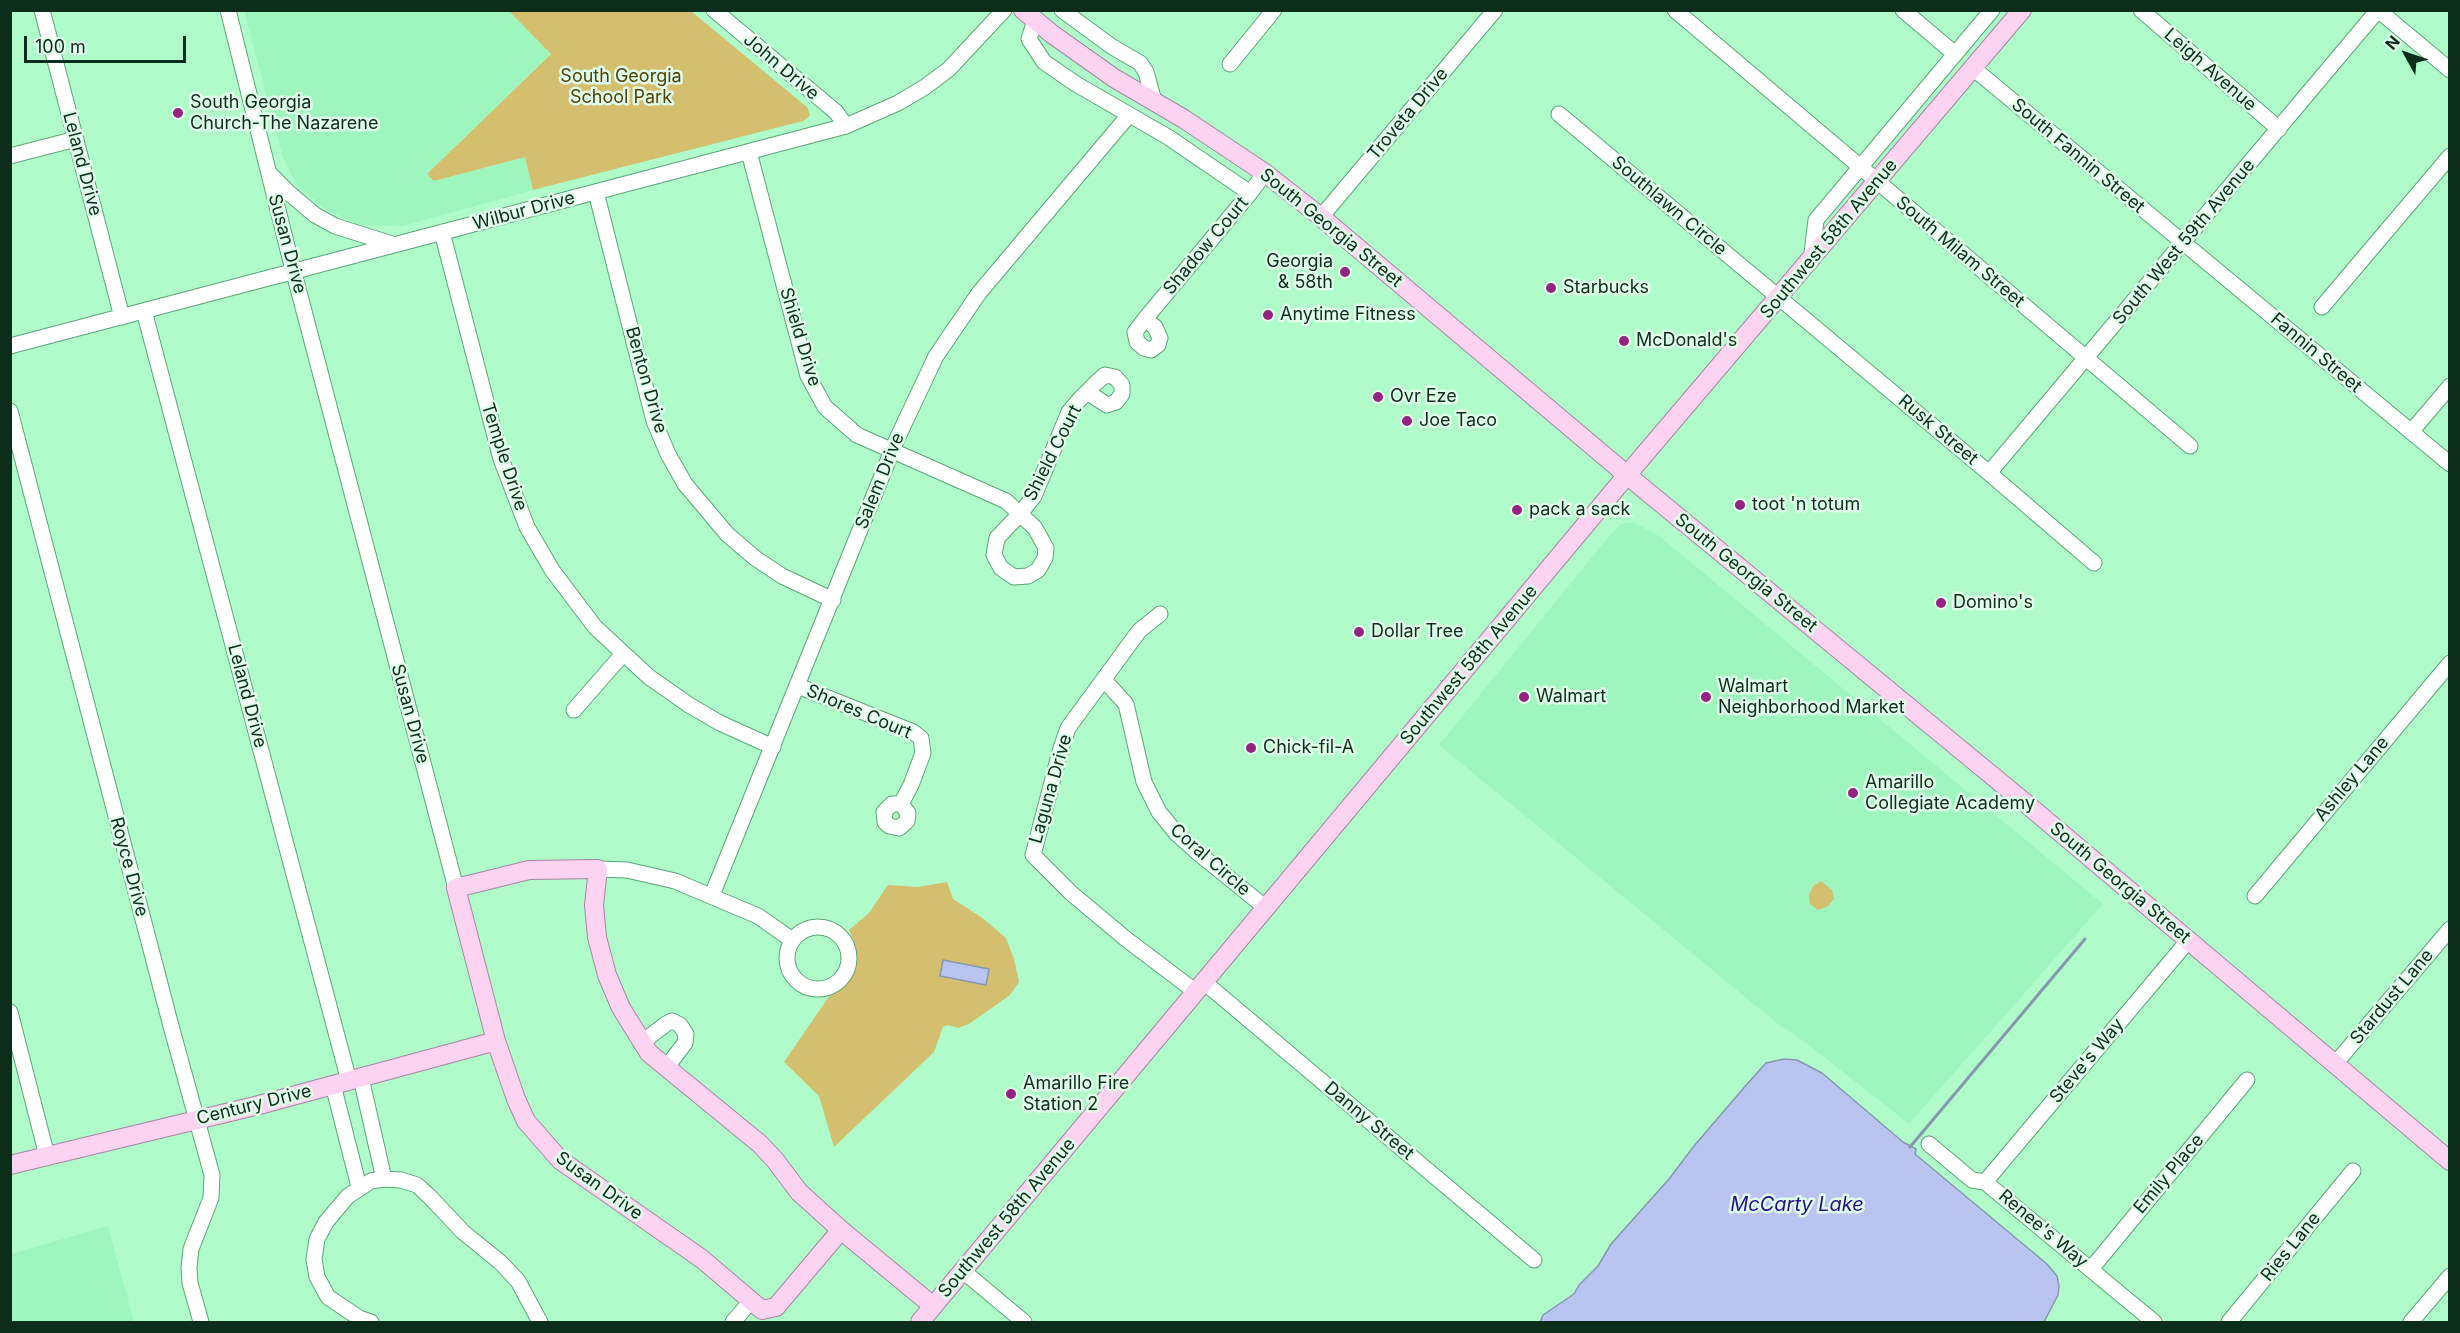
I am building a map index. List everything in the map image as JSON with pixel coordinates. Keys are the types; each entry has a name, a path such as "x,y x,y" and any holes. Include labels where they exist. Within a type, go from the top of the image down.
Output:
{"main road":[{"name":"Southwest 58th Avenue","path":"920,1323 1627,476 2022,10"},
{"name":"South Georgia Street","path":"1029,15 1114,78 1154,101 1265,173 1321,217 1627,476 1944,735 2450,1161"},
{"path":"456,888 529,870 598,868 594,905 597,937 607,975 621,1008 649,1053 760,1144 799,1192 933,1306"},
{"name":"Susan Drive","path":"456,888 496,1041 526,1121 560,1160 702,1259 757,1305"},
{"name":"Century Drive","path":"10,1165 196,1120 496,1041"},
{"path":"757,1305 776,1307 841,1230"}],"street":[{"name":"Leland Drive","path":"42,10 122,317"},
{"name":"Susan Drive","path":"228,10 268,172 456,888"},
{"name":"John Drive","path":"714,10 836,112 846,126"},
{"name":"Wilbur Drive","path":"10,346 846,126 898,103 925,87 949,69 1004,10"},
{"path":"1062,10 1111,46 1140,63 1146,72 1154,101"},
{"path":"1230,63 1274,10"},
{"name":"Troveta Drive","path":"1321,217 1495,10"},
{"name":"South Milam Street","path":"1675,10 2190,446"},
{"path":"1903,10 1955,54"},
{"path":"1811,261 1816,220 1992,10"},
{"name":"Leigh Avenue","path":"2141,10 2279,129"},
{"path":"2378,10 2450,70"},
{"name":"South West 59th Avenue","path":"1989,473 2378,10"},
{"path":"1029,15 1029,39 1044,62 1204,160 1250,193"},
{"name":"South Fannin Street","path":"1973,68 2183,243"},
{"name":"Southlawn Circle","path":"1559,114 1780,298"},
{"name":"Salem Drive","path":"712,896 924,378 956,325 979,293 1129,115"},
{"path":"10,156 76,138"},
{"name":"Shield Drive","path":"749,152 808,376 825,407 857,435 892,453 1006,501 1020,514"},
{"path":"2322,307 2450,156"},
{"path":"268,172 315,215 335,226 393,244"},
{"name":"Shadow Court","path":"1145,319 1265,173"},
{"name":"Benton Drive","path":"596,192 654,420 668,454 685,484 727,534 755,558 782,576 833,600"},
{"name":"Temple Drive","path":"442,232 501,459 527,527 552,570 595,627 649,677 720,723 773,747"},
{"name":"Fannin Street","path":"2183,243 2450,464"},
{"name":"Rusk Street","path":"1780,298 2094,563"},
{"name":"Leland Drive","path":"144,311 348,1081 359,1187"},
{"path":"2411,432 2450,386"},
{"name":"Shield Court","path":"1020,514 1034,496 1070,412 1087,392"},
{"name":"Royce Drive","path":"10,411 212,1175 211,1198 191,1249 189,1268 190,1283 201,1323"},
{"name":"Laguna Drive","path":"1160,614 1139,631 1068,728 1032,855 1071,893 1125,939 1200,987"},
{"path":"574,710 623,654"},
{"name":"Ashley Lane","path":"2255,896 2450,663"},
{"name":"Coral Circle","path":"1104,680 1126,704 1144,782 1159,812 1177,834 1198,853 1266,908"},
{"name":"Shores Court","path":"798,686 913,732 921,738 923,753 901,804"},
{"path":"598,868 627,870 675,881 758,916 792,940"},
{"path":"815,927 828,928 839,934 844,940 850,958 847,971 838,982 827,988 813,989 801,984 792,975 787,963 792,940 802,931 815,927"},
{"name":"Stardust Lane","path":"2334,1065 2450,929"},
{"name":"Steve's Way","path":"1985,1182 2188,941"},
{"name":"Danny Street","path":"1200,987 1534,1260"},
{"path":"10,1012 47,1156"},
{"path":"641,1042 672,1021 680,1025 686,1034 685,1043 666,1068"},
{"name":"Emily Place","path":"2091,1269 2247,1080"},
{"path":"348,1081 384,1179"},
{"name":"Renee's Way","path":"1929,1144 1972,1180 1985,1182 2154,1323"},
{"name":"Ries Lane","path":"2229,1323 2353,1171"},
{"path":"371,1323 359,1318 328,1297 316,1278 314,1259 317,1239 326,1221 359,1187 371,1181 384,1179 417,1185 429,1196 463,1232 500,1262 518,1281 540,1323"},
{"path":"963,1271 1024,1323"},
{"path":"2411,1323 2450,1276"},
{"path":"733,1323 757,1305"}],"shaded area":[{"path":"244,11 509,11 551,53 427,174 434,181 525,157 533,190 403,226 360,225 326,210 297,185 283,158"},
{"path":"1633,522 1659,536 2103,904 1909,1124 1805,1042 1778,1024 1439,745 1605,541 1621,524"},
{"path":"108,1226 134,1322 11,1322 11,1254"}],"green space":[{"name":"South Georgia School Park","path":"509,11 691,11 808,108 810,116 803,121 533,190 525,157 434,181 427,174 551,54"},
{"path":"1821,881 1832,890 1834,899 1827,907 1818,910 1810,904 1809,895 1813,886"},
{"path":"947,882 953,899 981,917 1006,938 1019,982 1010,995 969,1024 958,1028 947,1025 943,1027 934,1052 834,1147 819,1096 784,1062 830,995 845,985 856,969 856,947 849,930 869,913 888,885 918,887"}],"water":[{"path":"943,960 989,969 986,985 940,976"},
{"name":"McCarty Lake","path":"1784,1059 1797,1060 1822,1073 1903,1142 1916,1149 1915,1154 2047,1264 2057,1276 2059,1286 2058,1295 2044,1322 1540,1322 1543,1315 1574,1294 1579,1285 1598,1266 1611,1244 1766,1063"}],"waterway":[{"path":"1910,1147 2085,939"}],"place":[{"name":"South Georgia Church-The Nazarene","path":"178,113"},
{"name":"Georgia & 58th","path":"1345,272"},
{"name":"Starbucks","path":"1551,288"},
{"name":"Anytime Fitness","path":"1268,315"},
{"name":"McDonald's","path":"1624,341"},
{"name":"Ovr Eze","path":"1378,397"},
{"name":"Joe Taco","path":"1407,421"},
{"name":"toot 'n totum","path":"1740,505"},
{"name":"pack a sack","path":"1517,510"},
{"name":"Domino's","path":"1941,603"},
{"name":"Dollar Tree","path":"1359,632"},
{"name":"Walmart","path":"1524,697"},
{"name":"Walmart Neighborhood Market","path":"1706,697"},
{"name":"Chick-fil-A","path":"1251,748"},
{"name":"Amarillo Collegiate Academy","path":"1853,793"},
{"name":"Amarillo Fire Station 2","path":"1011,1094"}]}
